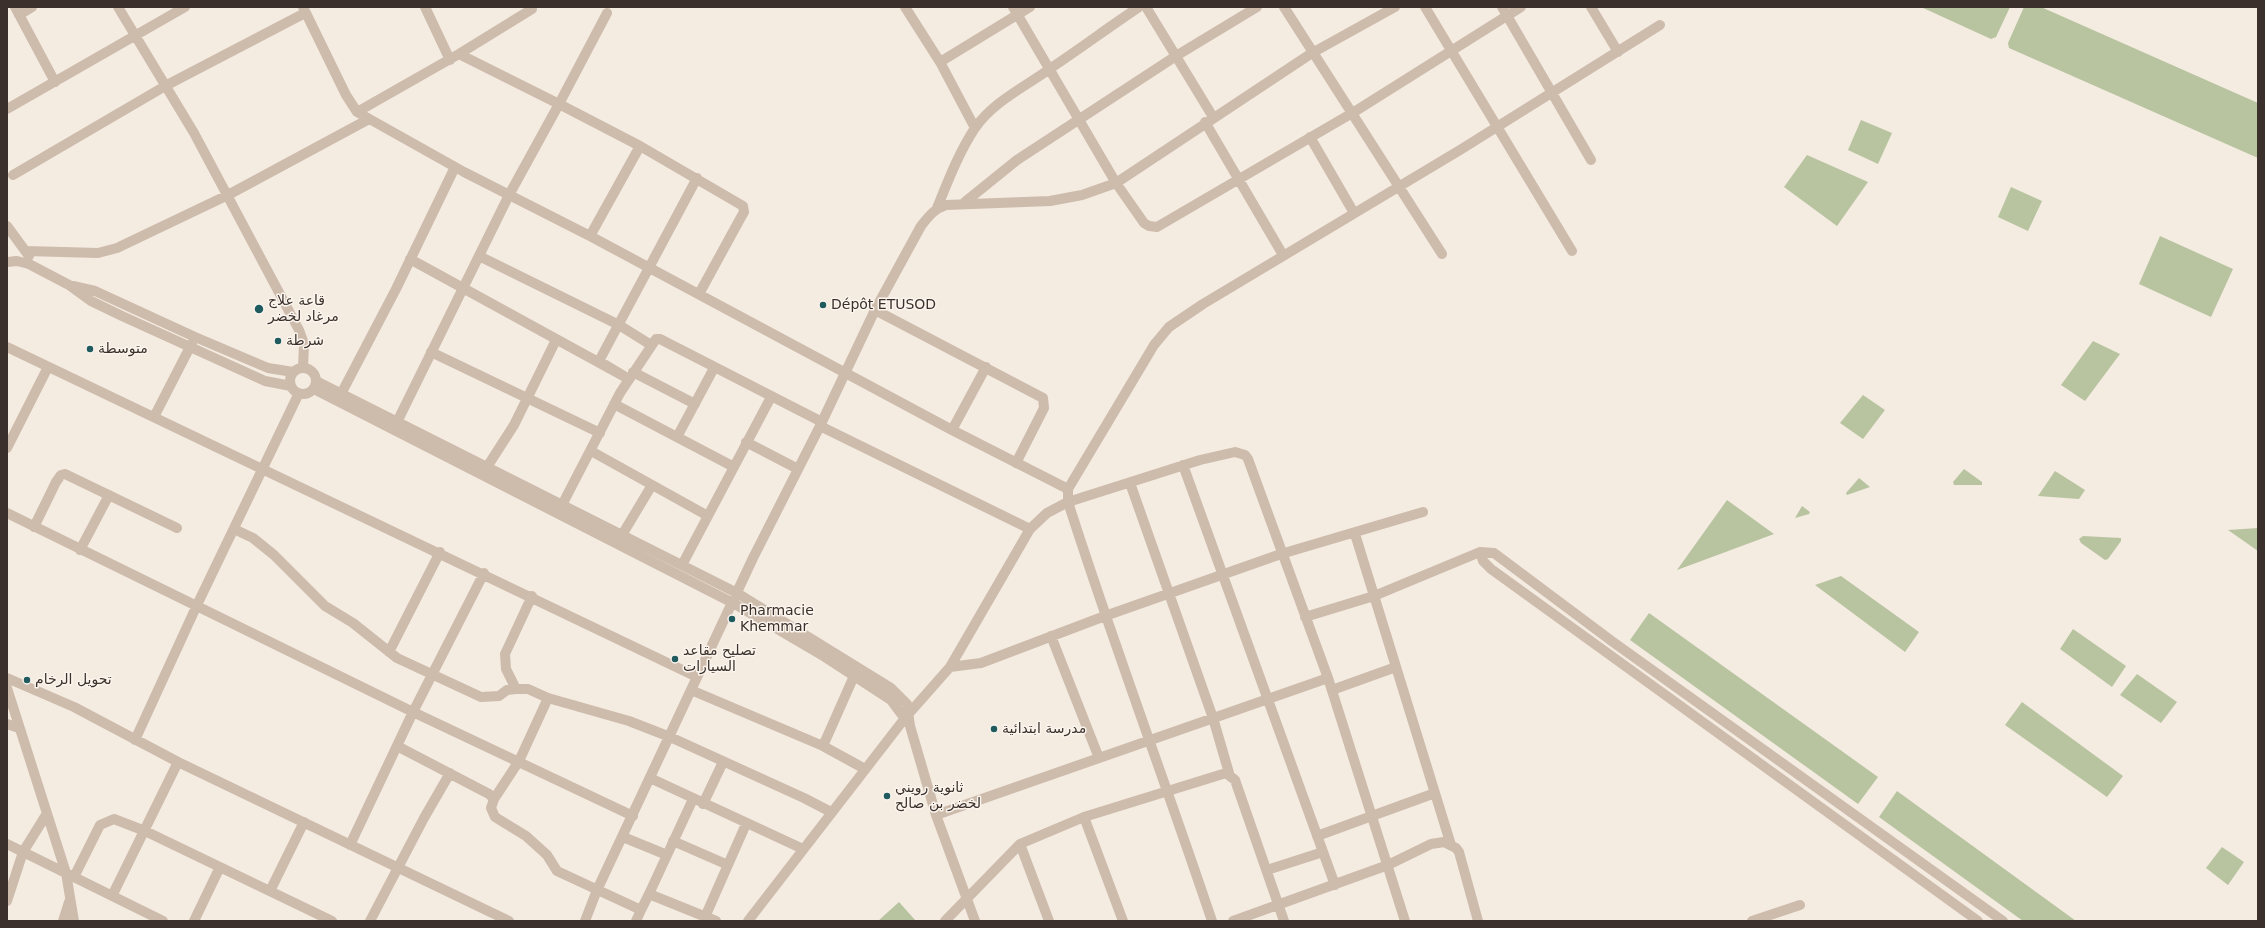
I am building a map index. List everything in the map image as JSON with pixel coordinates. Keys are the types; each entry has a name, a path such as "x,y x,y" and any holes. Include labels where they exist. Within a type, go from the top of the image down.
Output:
{"street":[{"path":"32,7 17,11 55,82"},
{"path":"118,7 167,85 228,195 299,330 304,344 298,370 291,376 291,386"},
{"path":"7,109 137,36 185,7"},
{"path":"425,7 450,60"},
{"path":"905,7 940,62 975,128"},
{"path":"940,62 1015,11 1030,7"},
{"path":"585,921 597,890 691,690 737,593 821,424 844,373 875,310 921,226 937,208 975,128 1004,99 1050,70 1138,7"},
{"path":"1146,7 1176,56 1238,178 1283,254"},
{"path":"965,202 1017,160 1080,121 1176,56 1257,7"},
{"path":"1284,7 1312,53 1353,112 1442,254"},
{"path":"937,208 965,202 1050,201 1082,195 1116,183 1312,53 1395,7"},
{"path":"1425,7 1572,251"},
{"path":"1015,11 1116,183 1144,223 1152,228 1157,227 1238,178 1353,112 1451,51 1504,11 1521,7"},
{"path":"1591,7 1618,52"},
{"path":"357,112 450,60 532,9"},
{"path":"13,175 167,85 304,10 346,96 357,112 455,167 590,236 952,430 1068,489"},
{"path":"1504,11 1591,160"},
{"path":"397,422 509,195 607,13"},
{"path":"1212,921 1169,792 1105,616 1068,502 1068,489 1136,373 1154,345 1169,327 1283,254 1553,93 1660,25"},
{"path":"460,54 640,146 739,202 744,209 699,294"},
{"path":"26,251 98,253 117,248 228,195 369,119"},
{"path":"1310,137 1354,213"},
{"path":"590,236 640,146"},
{"path":"341,394 455,167"},
{"path":"631,375 598,361 619,325 697,178"},
{"path":"7,226 26,251 36,268"},
{"path":"479,256 619,325 651,345"},
{"path":"410,259 556,340 695,404"},
{"path":"7,262 17,261 36,268 69,285 91,301 265,381 291,386 299,394"},
{"path":"69,285 95,291 195,337 268,368 312,371 315,385"},
{"path":"875,310 1039,395 1045,403 1040,418 1016,463"},
{"path":"154,417 195,337"},
{"path":"562,505 614,404 631,375 654,340 660,339 821,424 1030,529"},
{"path":"487,467 514,425 556,340"},
{"path":"7,347 440,552 698,677"},
{"path":"431,352 600,433"},
{"path":"7,448 48,367"},
{"path":"952,430 986,367"},
{"path":"678,437 714,368"},
{"path":"315,385 341,394 737,593 881,680 901,696 936,815 975,921"},
{"path":"299,394 304,394 315,385"},
{"path":"315,385 733,603 891,700 908,719"},
{"path":"135,740 197,605 299,394"},
{"path":"682,565 771,397"},
{"path":"614,404 734,467"},
{"path":"746,442 798,469"},
{"path":"591,451 708,516"},
{"path":"748,921 865,769 950,667 1030,529 1046,513 1068,502 1183,465 1235,452 1244,455 1248,459 1281,554 1328,678 1405,921"},
{"path":"1183,465 1334,885"},
{"path":"34,527 60,475 69,475 177,528"},
{"path":"1130,482 1230,773 1235,780 1284,921"},
{"path":"622,535 652,484"},
{"path":"80,550 109,495"},
{"path":"950,667 981,662 1105,616 1281,554 1355,534 1423,512"},
{"path":"7,513 413,712 633,816"},
{"path":"234,529 253,538 274,555 324,606 353,623 389,652 433,674 481,696 499,696 507,690 528,689 548,698 611,715 670,737 804,798 831,812"},
{"path":"1355,534 1451,844 1459,852 1478,921"},
{"path":"389,652 440,552"},
{"path":"1305,618 1374,596 1480,552 1489,552 1498,556 1613,642 2002,921"},
{"path":"1480,552 1486,564 1498,574 1978,921"},
{"path":"350,844 413,712 484,574"},
{"path":"516,689 506,669 505,654 532,596"},
{"path":"1051,636 1099,758"},
{"path":"1332,690 1396,667"},
{"path":"823,746 854,676"},
{"path":"7,678 74,708 178,762 509,921"},
{"path":"936,815 1328,678"},
{"path":"7,688 46,815 70,875 69,901 63,921"},
{"path":"691,690 823,746 865,769"},
{"path":"548,698 519,761 494,799 491,808 495,817 526,836 547,855 557,871 641,910"},
{"path":"7,724 19,728"},
{"path":"397,746 450,773 494,799"},
{"path":"112,896 178,762"},
{"path":"703,804 723,762"},
{"path":"370,921 424,818 450,773"},
{"path":"945,921 1020,844 1084,817 1169,792 1221,774 1230,773"},
{"path":"650,778 802,849"},
{"path":"1317,836 1373,818 1435,794"},
{"path":"636,921 693,799"},
{"path":"7,901 23,852 46,815"},
{"path":"1084,817 1123,921"},
{"path":"70,875 96,832 105,821 114,819 145,830 332,921"},
{"path":"270,891 304,822"},
{"path":"705,916 746,824"},
{"path":"623,837 667,855"},
{"path":"673,841 728,865"},
{"path":"1232,921 1388,865 1431,844 1444,842 1451,844"},
{"path":"7,844 163,921"},
{"path":"1020,844 1049,921"},
{"path":"1267,870 1323,852"},
{"path":"194,921 220,867"},
{"path":"649,894 716,921"},
{"path":"69,901 74,921"},
{"path":"1752,921 1800,905"}],"green space":[{"path":"1921,7 2010,7 1996,37 1991,39"},
{"path":"2024,7 2041,7 2258,103 2258,158 2009,48 2008,43"},
{"path":"1861,120 1892,133 1878,164 1848,150"},
{"path":"1807,155 1868,182 1837,226 1784,187"},
{"path":"2011,187 2042,201 2028,231 1998,217"},
{"path":"2160,236 2233,269 2211,317 2139,284"},
{"path":"2093,341 2120,354 2085,401 2061,385"},
{"path":"1863,395 1885,410 1863,439 1840,423"},
{"path":"1964,469 1982,482 1982,485 1954,485 1953,482"},
{"path":"2055,471 2085,490 2079,499 2038,496"},
{"path":"1859,478 1870,487 1847,495 1846,493"},
{"path":"1727,500 1774,534 1677,570"},
{"path":"1802,506 1810,512 1809,514 1795,518"},
{"path":"2258,528 2258,551 2228,530"},
{"path":"2083,536 2121,538 2121,541 2108,559 2105,560 2081,543 2079,539"},
{"path":"1841,576 1919,632 1905,652 1815,585"},
{"path":"1649,613 1878,777 1858,804 1630,640"},
{"path":"2073,629 2126,666 2112,687 2060,649"},
{"path":"2137,674 2177,702 2161,723 2120,695"},
{"path":"2022,702 2123,776 2107,797 2005,725"},
{"path":"1897,791 2076,921 2023,921 1879,817"},
{"path":"2222,847 2244,862 2228,885 2206,868"},
{"path":"899,902 916,921 878,921"}],"place":[{"name":"Dépôt ETUSOD","path":"823,305"},
{"name":"قاعة علاج مرغاد لخضر","path":"259,309"},
{"name":"شرطة","path":"278,341"},
{"name":"متوسطة","path":"90,349"},
{"name":"Pharmacie Khemmar","path":"732,619"},
{"name":"تصليح مقاعد السيارات","path":"675,659"},
{"name":"تحويل الرخام","path":"27,680"},
{"name":"مدرسة ابتدائية","path":"994,729"},
{"name":"ثانوية رويني لخضر بن صالح","path":"887,796"}]}
